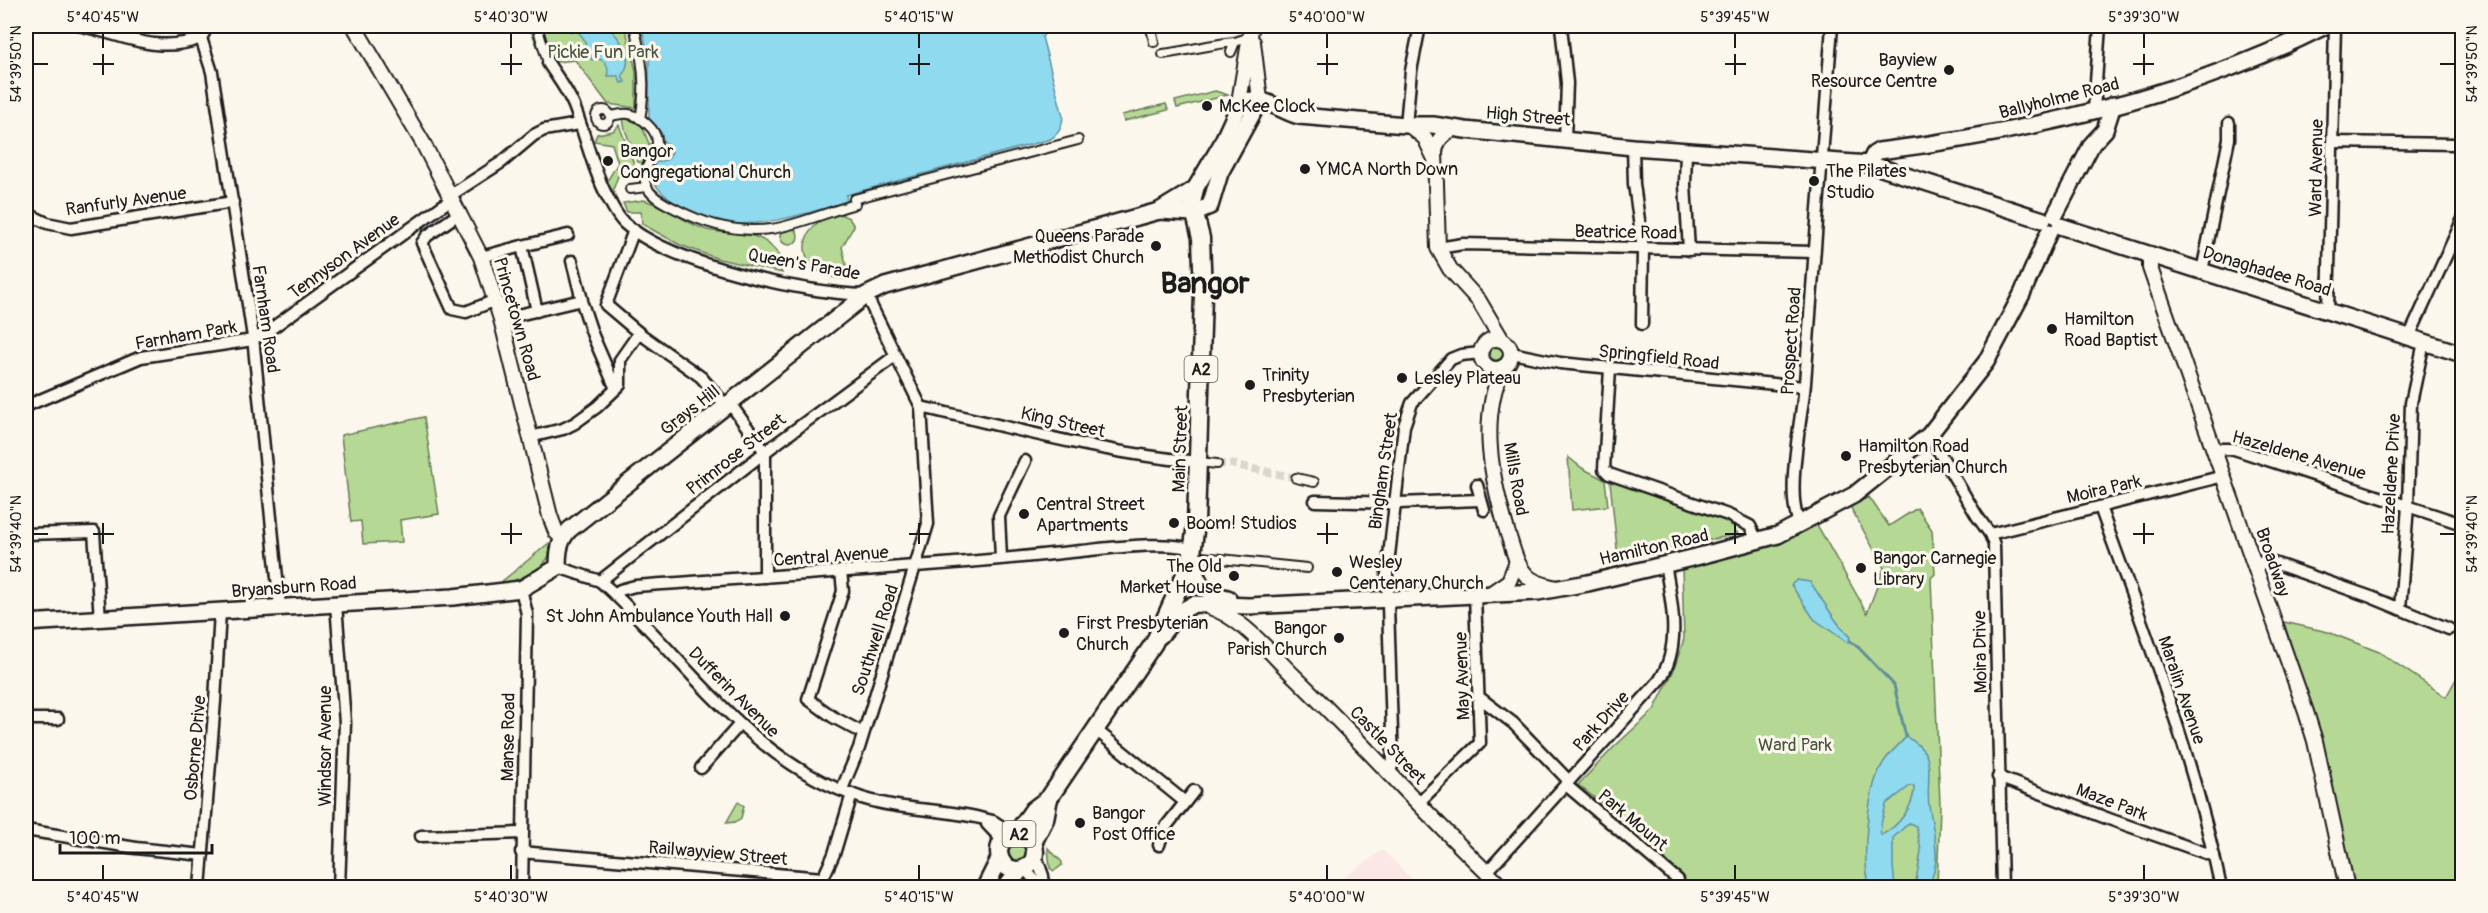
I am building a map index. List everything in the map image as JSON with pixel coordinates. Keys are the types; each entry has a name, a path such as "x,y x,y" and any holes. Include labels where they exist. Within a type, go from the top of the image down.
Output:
{"main road":[{"name":"Ballyholme Road","path":"1869,164 1874,154 1879,151 1981,137 2114,105 2239,64 2325,26"},
{"path":"1245,100 1260,100 1220,173 1211,205 1193,213 1159,211 1195,189 1221,145 1238,108 1245,100"},
{"name":"High Street","path":"1260,100 1282,111 1299,116 1433,125 1633,147 1821,160"},
{"name":"Hamilton Road","path":"1200,603 1256,605 1538,592 1588,583 1758,542 1778,535 1854,495 1929,435 1986,362 2022,294 2052,223 2092,144 2105,130 2114,105"},
{"name":"Hamilton Road","path":"2092,144 2094,110"},
{"name":"Donaghadee Road","path":"1821,160 1869,164 2463,354"},
{"name":"Main Street","path":"1154,643 1192,556 1199,462 1203,261 1201,238 1193,213 1192,203 1195,189"},
{"name":"Queen's Parade","path":"866,295 885,286 1159,211"},
{"name":"Grays Hill","path":"562,538 569,530 866,295"},
{"path":"558,567 558,549 562,538"},
{"name":"Hamilton Road","path":"1192,556 1198,582 1209,593 1256,605"},
{"name":"Bryansburn Road","path":"26,623 489,594 521,589 558,567"},
{"name":"Main Street","path":"1010,836 1033,810 1049,798 1154,643 1180,612 1186,607 1200,603"},
{"name":"Main Street","path":"1034,848 1045,819 1049,798"},
{"name":"A2","path":"985,888 1000,858 999,849 1010,836 1026,836 1034,848 1032,862 1022,869 1006,888"},
{"name":"A2","path":"1000,858 1010,869 1022,869"}],"street":[{"path":"82,26 124,39 153,44 191,42 201,38 208,26"},
{"name":"Princetown Road","path":"354,26 452,197 481,257 496,300 550,516 556,532 562,538"},
{"path":"537,26 549,63"},
{"path":"634,26 642,59 645,96 640,119"},
{"path":"1420,26 1411,71 1407,125 1425,138 1435,159"},
{"path":"1561,26 1567,83 1565,139"},
{"name":"Prospect Road","path":"1799,522 1794,513 1793,494 1804,387 1832,26"},
{"path":"2094,110 2100,26"},
{"name":"Ward Avenue","path":"2328,311 2335,26"},
{"path":"1151,28 1154,42"},
{"path":"1163,54 1180,53 1220,43 1235,42 1251,31"},
{"path":"1251,31 1260,100"},
{"path":"1238,108 1251,31"},
{"name":"Farnham Road","path":"201,38 212,72 253,338 280,608"},
{"path":"1231,52 1235,42"},
{"name":"Queen's Parade","path":"549,63 569,96 608,199 623,221 633,230 702,264 780,283 866,295"},
{"path":"579,124 597,120 597,113 602,109 616,115 640,119 650,127 657,142 646,169 647,187 666,204 706,224 772,229 855,204 854,199 1078,140"},
{"path":"2202,271 2229,139 2229,123"},
{"name":"Tennyson Avenue","path":"253,338 261,336 502,162 534,135 544,130 579,124"},
{"path":"1455,128 1438,140 1435,159 1438,248 1450,269 1479,301 1512,353 1510,360 1503,367 1490,367 1483,362 1481,353 1488,341 1502,340"},
{"path":"2333,142 2455,144 2463,140"},
{"path":"1633,147 1634,184 1643,249 1642,324"},
{"path":"1686,151 1689,250"},
{"path":"630,189 647,187"},
{"name":"Ranfurly Avenue","path":"26,213 47,223 71,228 233,202"},
{"path":"460,213 427,236 422,243 452,309 466,312 496,300"},
{"name":"Hazeldene Drive","path":"2400,609 2408,506 2411,403 2416,339 2459,236 2463,221"},
{"path":"633,230 605,303 608,309 639,333 701,377 722,401 729,405 765,452 765,577"},
{"path":"481,257 568,235"},
{"name":"Beatrice Road","path":"1438,248 1463,244 1814,252"},
{"path":"522,246 537,310"},
{"name":"Broadway","path":"2150,254 2150,268 2315,741 2347,888"},
{"path":"501,319 582,300 572,261"},
{"name":"Southwell Road","path":"847,792 928,524 921,407 866,295"},
{"path":"584,306 593,336 616,389"},
{"path":"530,437 563,429 575,423 616,389 622,378 620,360 639,333"},
{"name":"Farnham Park","path":"26,406 135,358 253,338"},
{"name":"Bingham Street","path":"1389,772 1393,764 1386,598 1404,426 1412,403 1451,359 1461,355 1481,353"},
{"name":"Springfield Road","path":"1512,353 1544,361 1610,369 1804,387"},
{"name":"Primrose Street","path":"600,581 765,452 895,356"},
{"name":"Mills Road","path":"1503,367 1496,382 1489,454 1500,507 1517,561 1524,573 1535,582 1557,588"},
{"path":"1610,369 1604,469 1609,474 1728,515 1750,526 1758,542"},
{"name":"King Street","path":"921,407 1106,448 1152,457 1199,462"},
{"name":"Moira Drive","path":"1929,435 1990,534 1994,545 2002,888"},
{"name":"Hazeldene Avenue","path":"2215,449 2234,449 2463,524"},
{"path":"1001,558 999,516 1025,461"},
{"path":"1199,462 1217,464"},
{"name":"Moira Park","path":"1990,534 2224,476"},
{"path":"1296,478 1314,482"},
{"path":"1316,501 1482,505 1477,485"},
{"name":"Maralin Avenue","path":"2100,507 2172,709 2199,793 2221,888"},
{"path":"26,534 94,532 100,619"},
{"name":"Central Avenue","path":"616,595 620,590 635,586 916,566 1148,545 1188,547 1192,556"},
{"path":"1192,556 1307,568"},
{"path":"1483,594 1509,581 1517,561"},
{"path":"2254,563 2274,563 2449,629"},
{"name":"Park Drive","path":"1487,872 1666,671 1674,634 1665,564"},
{"name":"Dufferin Avenue","path":"558,567 600,581 740,724 772,753 802,770 865,799 980,818 995,830 1010,836"},
{"path":"841,571 843,591 808,699 833,717 863,733"},
{"name":"Manse Road","path":"521,589 527,615 522,888"},
{"name":"May Avenue","path":"1418,803 1480,742 1483,594"},
{"name":"Castle Street","path":"1200,603 1217,609 1246,629 1503,888"},
{"name":"Windsor Avenue","path":"336,604 345,723 339,888"},
{"path":"1246,629 1244,618 1256,605"},
{"name":"Osborne Drive","path":"200,888 215,701 219,611"},
{"name":"Park Mount","path":"1480,698 1513,723 1567,783 1678,880"},
{"path":"26,719 58,718"},
{"path":"701,768 740,724"},
{"path":"1096,730 1185,802"},
{"name":"Maze Park","path":"1998,777 2214,856"},
{"path":"1160,845 1164,829 1194,791"},
{"name":"Railwayview Street","path":"521,852 823,878 834,854 847,792"},
{"path":"26,830 136,848 203,855"},
{"path":"421,836 522,833"},
{"path":"1034,848 1044,887"},
{"path":"1022,869 1044,887"}],"shaded area":[{"path":"1382,850 1420,887 1330,888"}],"green space":[{"name":"Pickie Fun Park","path":"526,26 625,26 636,71 636,108 608,104 575,60 548,63 543,61 532,33"},
{"path":"1215,91 1228,95 1177,108 1175,101"},
{"path":"1166,104 1168,110 1124,121 1122,115"},
{"path":"623,118 641,124 650,146 643,163 638,162 625,130"},
{"path":"619,125 634,164 634,176 625,178 618,176 613,190 619,206 606,183 618,163 612,144 594,141 597,134 613,131"},
{"path":"644,200 707,230 747,235 764,240 779,255 779,263 776,263 782,273 719,259 680,245 642,224 641,212 627,212 623,203"},
{"path":"836,212 849,218 854,226 842,247 848,273 845,279 829,276 817,270 809,261 805,251 806,240 811,230 821,220"},
{"path":"789,227 795,230 798,236 795,242 789,245 783,242 780,236 783,230"},
{"path":"1496,346 1501,348 1503,353 1501,358 1496,360 1491,358 1489,353 1491,348"},
{"path":"424,417 439,514 400,520 402,542 363,544 361,521 351,522 341,435"},
{"path":"1568,457 1582,468 1605,480 1608,506 1572,510"},
{"path":"1610,481 1723,520 1733,526 1738,534 1652,552 1635,551 1618,558"},
{"name":"Ward Park","path":"1869,497 1889,526 1917,508 1932,530 1935,574 1931,578 1940,805 1937,887 1687,887 1677,872 1652,845 1578,785 1654,710 1673,672 1684,639 1682,566 1816,523 1867,613 1884,568 1850,506"},
{"path":"549,543 550,552 547,560 540,567 512,582 495,587"},
{"path":"2284,622 2328,632 2379,652 2446,697 2462,668 2462,887 2351,887 2312,713"},
{"path":"738,802 744,806 741,818 735,822 726,823"},
{"path":"1014,843 1022,843 1027,848 1025,859 1014,861 1009,856 1009,848"},
{"path":"1048,848 1062,862 1062,865 1054,871 1050,868"}],"water":[{"path":"566,26 607,26 617,36 627,55 626,69 622,75 625,82 621,83 618,76 607,76 606,64 596,58 592,60 585,51 582,36 578,32 571,32"},
{"path":"641,26 1050,26 1042,37 1063,116 1062,123 1058,132 1051,139 846,195 847,202 801,215 755,223 709,220 688,211 667,197 654,182 652,174 655,163 668,159 672,152 670,146 663,141 662,134 649,119 649,57"},
{"path":"1797,580 1810,582 1850,637 1848,643 1814,619 1791,585"},
{"path":"1906,737 1917,743 1923,750 1929,766 1928,795 1936,846 1935,867 1930,887 1915,887 1921,851 1916,826 1909,823 1893,838 1895,887 1870,887 1867,875 1866,844 1873,791 1884,761","holes":["1910,786 1914,786 1912,801 1904,815 1893,827 1881,835 1886,804"]}],"waterway":[{"path":"1849,640 1894,685 1906,737"}],"tunnel":[{"path":"1217,464 1231,464 1296,478"}],"place":[{"name":"Bayview Resource Centre","path":"1949,70"},
{"name":"McKee Clock","path":"1207,106"},
{"name":"Bangor Congregational Church","path":"608,161"},
{"name":"YMCA North Down","path":"1305,169"},
{"name":"The Pilates Studio","path":"1814,181"},
{"name":"Queens Parade Methodist Church","path":"1156,246"},
{"name":"Hamilton Road Baptist","path":"2052,329"},
{"name":"Lesley Plateau","path":"1402,378"},
{"name":"Trinity Presbyterian","path":"1250,385"},
{"name":"Hamilton Road Presbyterian Church","path":"1846,456"},
{"name":"Central Street Apartments","path":"1024,514"},
{"name":"Boom! Studios","path":"1174,523"},
{"name":"Bangor Carnegie Library","path":"1861,568"},
{"name":"Wesley Centenary Church","path":"1337,572"},
{"name":"The Old Market House","path":"1234,576"},
{"name":"St John Ambulance Youth Hall","path":"785,616"},
{"name":"First Presbyterian Church","path":"1064,633"},
{"name":"Bangor Parish Church","path":"1339,638"},
{"name":"Bangor Post Office","path":"1080,823"}],"district":[{"name":"Bangor","path":"1205,283"}]}
